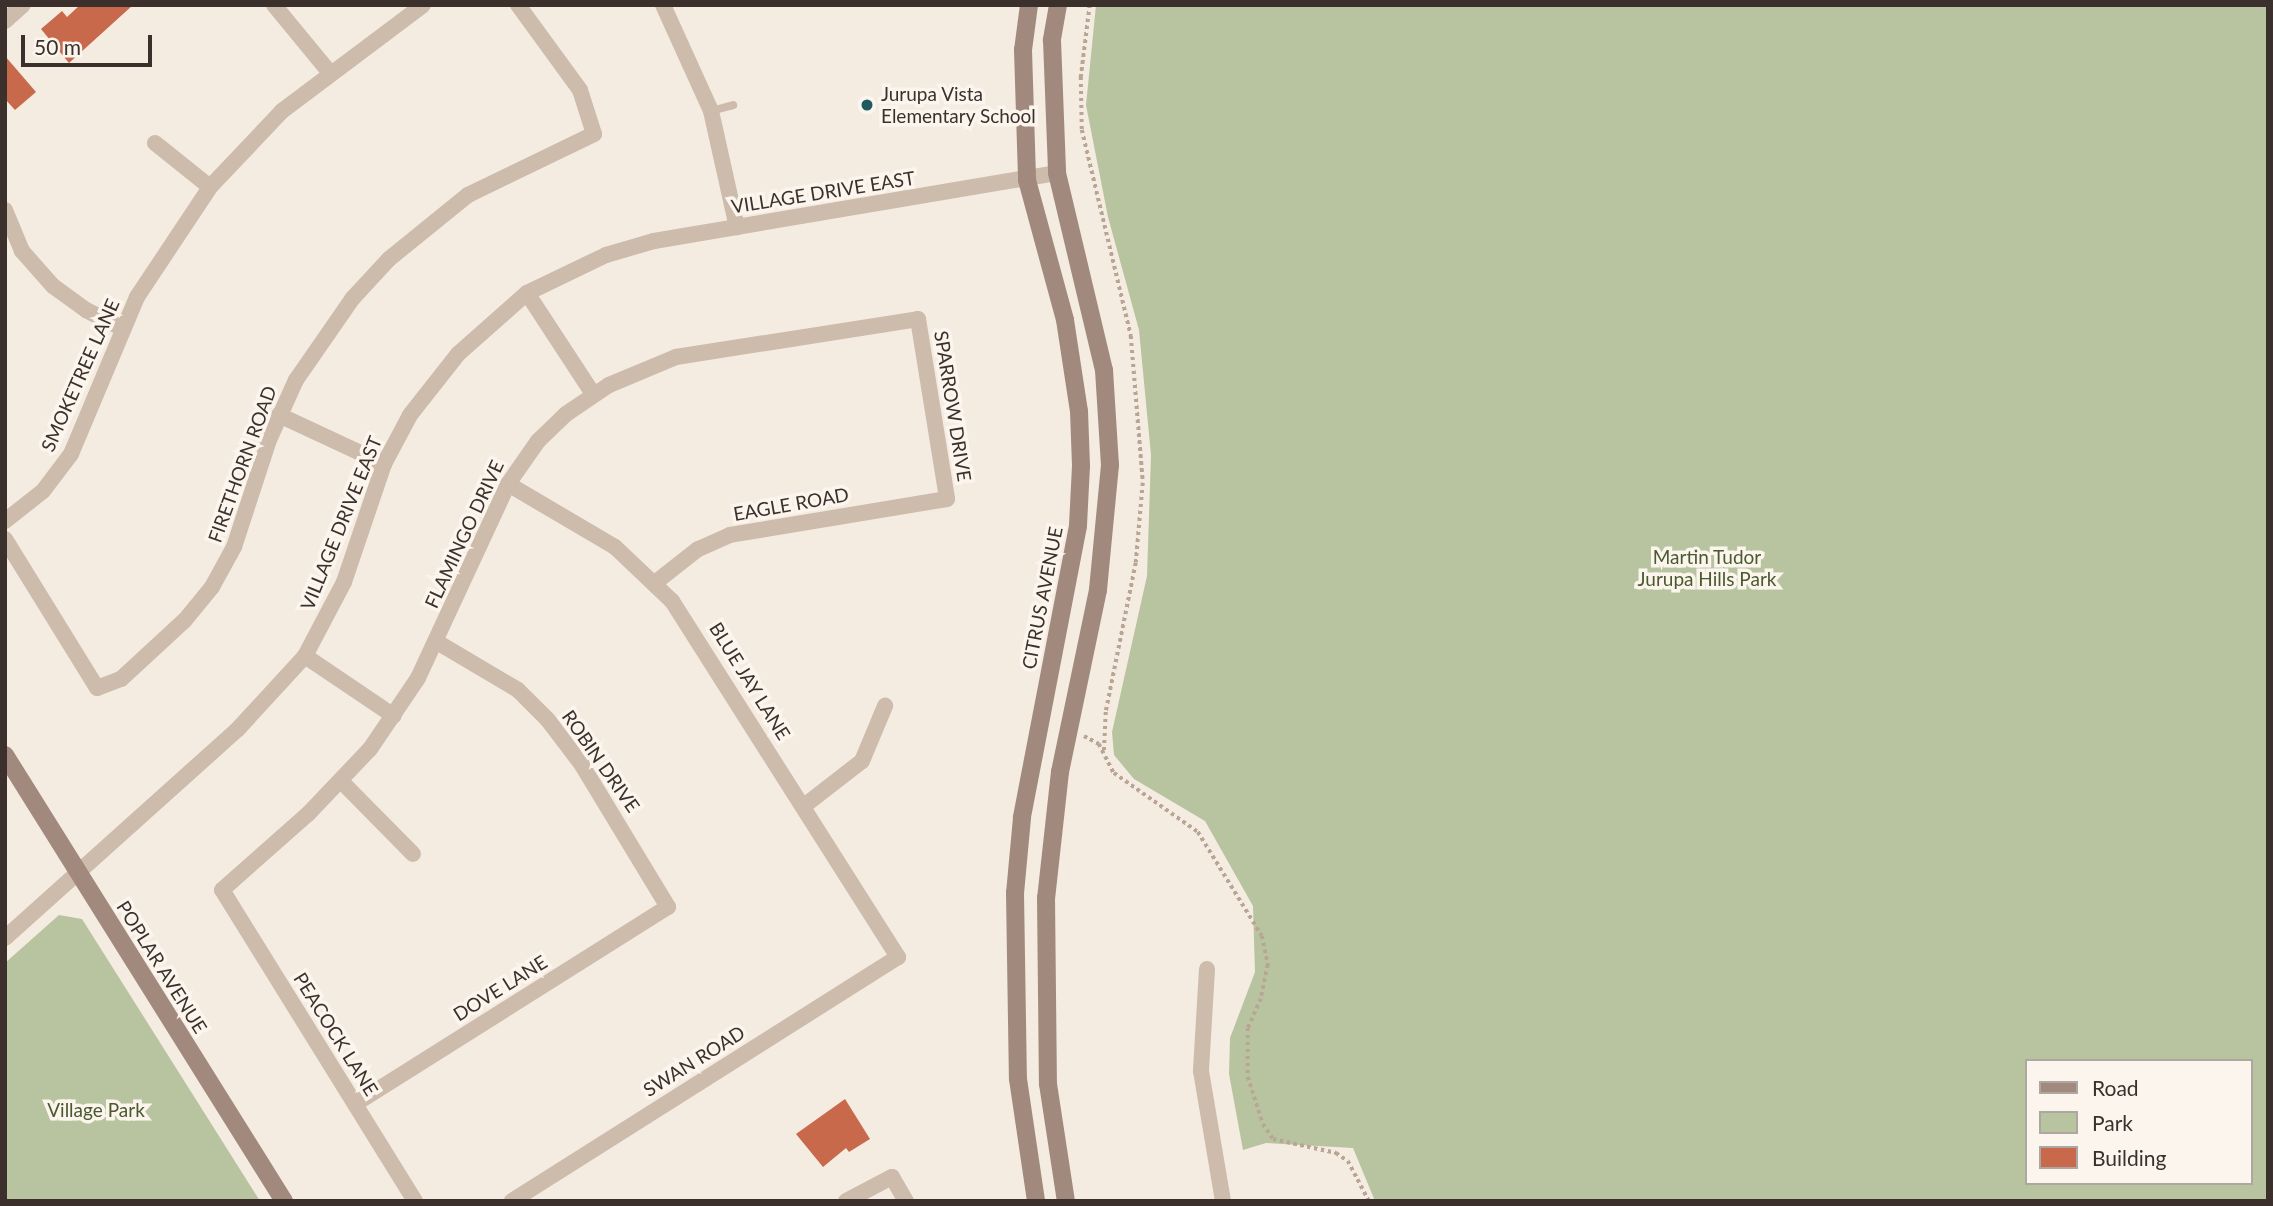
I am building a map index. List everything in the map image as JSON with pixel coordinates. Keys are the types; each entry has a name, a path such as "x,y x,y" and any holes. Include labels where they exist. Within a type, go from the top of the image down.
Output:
{"street":[{"path":"5,21 23,5"},
{"path":"274,5 330,73"},
{"name":"SMOKETREE LANE","path":"5,521 43,491 71,454 121,328 170,241 209,187 257,135 330,73 423,5"},
{"name":"FIRETHORN ROAD","path":"5,539 97,688 121,679 185,620 212,587 234,547 279,415 318,344 389,259 468,195 594,134 580,90 518,5"},
{"name":"CITRUS AVENUE","path":"1029,5 1023,50 1027,180 1065,320 1079,411 1081,466 1078,526 1022,818 1015,893 1017,1066 1036,1201"},
{"path":"1058,5 1052,40 1056,173 1104,370 1110,465 1098,590 1060,772 1046,898 1048,1084 1066,1201"},
{"path":"665,6 711,111 737,227"},
{"path":"156,143 209,187"},
{"name":"VILLAGE DRIVE EAST","path":"5,938 237,730 305,656 344,582 384,464 410,415 446,367 527,293 624,249 1056,173"},
{"path":"5,210 22,251 53,286 86,310 121,328"},
{"path":"527,293 593,394"},
{"name":"FLAMINGO DRIVE","path":"222,890 342,782 394,716 437,642 508,484 538,441 593,394 676,357 918,319"},
{"name":"SPARROW DRIVE","path":"918,319 947,499"},
{"path":"279,415 384,464"},
{"name":"BLUE JAY LANE","path":"508,484 595,533 656,582 693,630 898,957"},
{"name":"EAGLE ROAD","path":"656,582 698,549 730,535 947,499"},
{"name":"ROBIN DRIVE","path":"437,642 502,679 548,720 582,765 668,907"},
{"path":"305,656 394,716"},
{"path":"804,806 862,761 885,706"},
{"name":"POPLAR AVENUE","path":"5,754 284,1201"},
{"path":"342,782 413,854"},
{"name":"PEACOCK LANE","path":"222,890 415,1201"},
{"name":"DOVE LANE","path":"355,1104 668,907"},
{"name":"SWAN ROAD","path":"512,1201 898,957"},
{"path":"1207,969 1201,1071 1223,1201"},
{"path":"846,1201 892,1177 906,1201"}],"lane":[{"path":"711,111 733,105"}],"path":[{"path":"1080,734 1099,744 1114,773 1198,832 1245,904 1262,936 1268,965 1261,999 1248,1028 1248,1077 1263,1124 1273,1139 1336,1153 1348,1161 1369,1201"}],"green space":[{"name":"Martin Tudor Jurupa Hills Park","path":"1096,5 2268,5 2268,1201 1375,1201 1353,1148 1266,1143 1243,1150 1229,1074 1230,1038 1255,972 1253,906 1205,821 1134,779 1114,755 1112,732 1147,576 1151,455 1139,330 1108,217 1086,105"},
{"name":"Village Park","path":"59,915 82,919 260,1201 5,1201 5,963"}],"building":[{"path":"80,5 133,5 69,63 41,29 62,11 67,17"},
{"path":"5,56 36,92 15,110 5,99"},
{"path":"845,1099 870,1139 849,1152 846,1148 823,1167 796,1134"}],"place":[{"name":"Jurupa Vista Elementary School","path":"867,105"}]}
